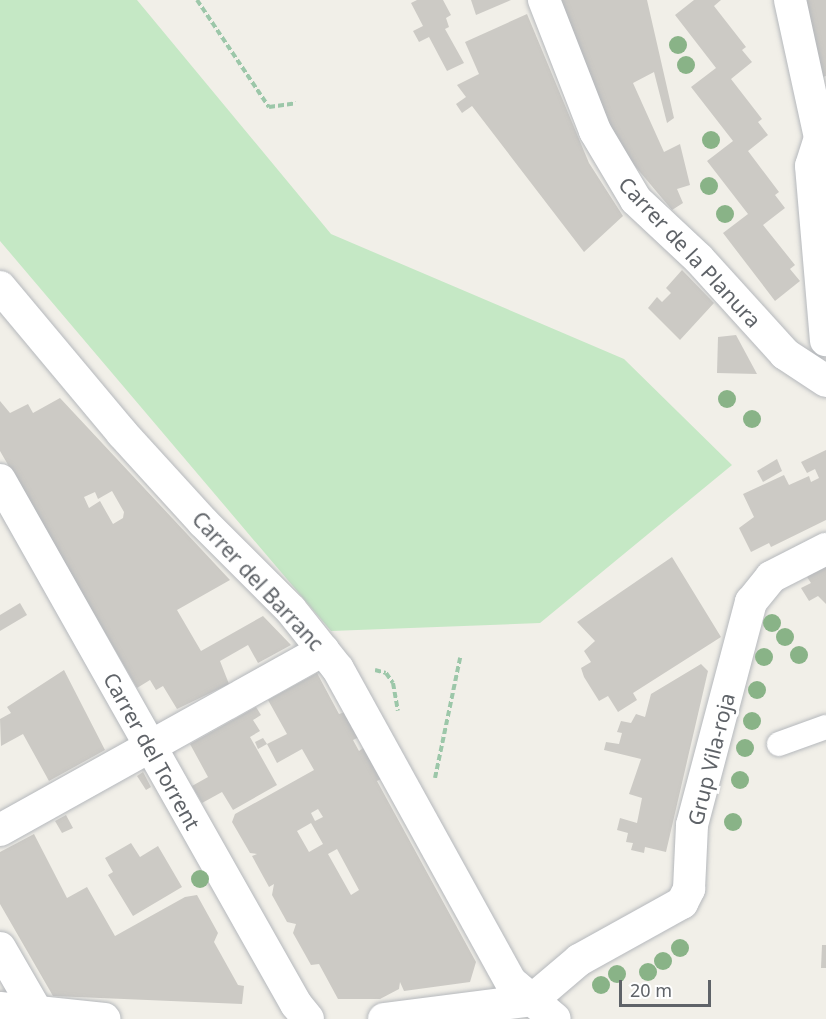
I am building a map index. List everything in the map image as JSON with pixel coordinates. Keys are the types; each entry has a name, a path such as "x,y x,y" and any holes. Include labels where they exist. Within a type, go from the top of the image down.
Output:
{"street":[{"name":"Carrer de la Planura","path":"544,0 595,131 636,200 699,259 785,354 826,381"},
{"path":"790,0 821,140 811,166 822,235 826,340"},
{"name":"Carrer del Barranc","path":"0,287 122,433 203,522 291,610 338,669 511,982 543,1009"},
{"name":"Carrer del Torrent","path":"0,480 296,1004 308,1019"},
{"name":"Grup Vila-roja","path":"543,1009 579,960 682,903 689,889 692,825 751,602 771,577 826,549"},
{"path":"0,830 323,650"},
{"path":"779,744 826,727"},
{"path":"0,948 39,1015"},
{"path":"0,1008 39,1015 104,1019"},
{"path":"384,1019 543,1009"}],"path":[{"path":"197,0 269,107 296,103"},
{"path":"426,830 460,658"}],"green space":[{"path":"0,0 137,0 331,234 624,359 732,465 540,623 331,631 0,241"}],"building":[{"path":"417,0 443,0 451,15 446,18 449,27 445,29 464,63 447,71 429,37 419,42 413,31 423,26 411,3"},
{"path":"471,0 511,0 476,15"},
{"path":"561,0 647,0 674,118 667,123 654,72 633,83 664,152 680,144 690,185 677,189 683,203 672,210 624,153 598,100"},
{"path":"694,0 721,0 714,6 746,47 742,50 752,62 731,79 762,119 758,122 768,135 748,151 779,192 775,195 785,208 763,225 795,265 790,269 800,281 775,301 723,233 748,214 707,161 733,141 691,87 716,68 675,15"},
{"path":"798,0 826,0 826,76 814,79"},
{"path":"527,14 589,163 623,216 584,252 472,106 462,113 456,104 466,97 457,85 479,74 465,42"},
{"path":"682,270 714,303 680,340 648,308 657,297 662,302 671,293 666,288"},
{"path":"736,335 757,374 717,373 718,337"},
{"path":"60,398 230,580 177,610 201,651 263,616 291,645 258,663 248,645 220,661 229,684 177,709 163,686 156,690 150,680 137,688 0,451 0,401 10,413 28,404 33,413","holes":["112,491 124,512 123,518 113,524 100,501 89,508 84,497 95,492 98,499"]},
{"path":"826,450 826,520 771,547 769,543 751,552 739,528 754,517 743,494 784,475 789,485 809,476 811,482 819,478 815,469 807,473 801,462"},
{"path":"777,459 782,471 763,482 757,471"},
{"path":"672,557 721,637 633,693 637,700 618,712 608,696 599,701 584,677 581,668 591,662 584,651 595,641 577,622"},
{"path":"826,564 826,604 818,596 809,601 801,588 811,583 807,577"},
{"path":"20,603 27,615 0,631 0,615"},
{"path":"701,664 708,671 666,852 645,847 644,853 631,850 633,843 626,842 628,833 617,830 620,818 637,823 642,798 629,794 641,759 604,750 606,742 619,744 622,733 617,732 621,721 631,723 636,714 645,717 651,694"},
{"path":"64,670 105,750 49,781 23,734 1,746 0,719 11,713 7,707"},
{"path":"317,673 339,714 345,712 359,737 353,740 359,751 363,748 381,779 377,781 476,962 470,982 404,991 400,982 399,989 380,999 338,999 319,964 311,965 293,933 296,924 287,922 272,895 274,884 269,887 252,856 257,854 250,853 232,822 235,814 314,770 302,749 277,763 267,744 287,734 268,700","holes":["318,809 323,817 315,821 311,813","311,823 323,844 309,852 297,831","337,849 359,890 351,895 328,854"]},
{"path":"256,707 261,715 253,720 260,731 250,737 277,785 233,810 222,792 202,803 192,786 208,777 190,744"},
{"path":"263,738 267,744 258,749 255,742"},
{"path":"143,772 151,787 146,790 137,776"},
{"path":"66,815 73,828 62,833 55,821"},
{"path":"34,834 67,898 87,887 115,936 185,897 197,895 218,933 214,942 238,985 244,986 242,1004 53,996 0,904 0,852"},
{"path":"131,843 140,857 158,846 182,887 133,916 108,875 113,872 105,858"},
{"path":"822,945 826,945 826,968 821,968"}]}
